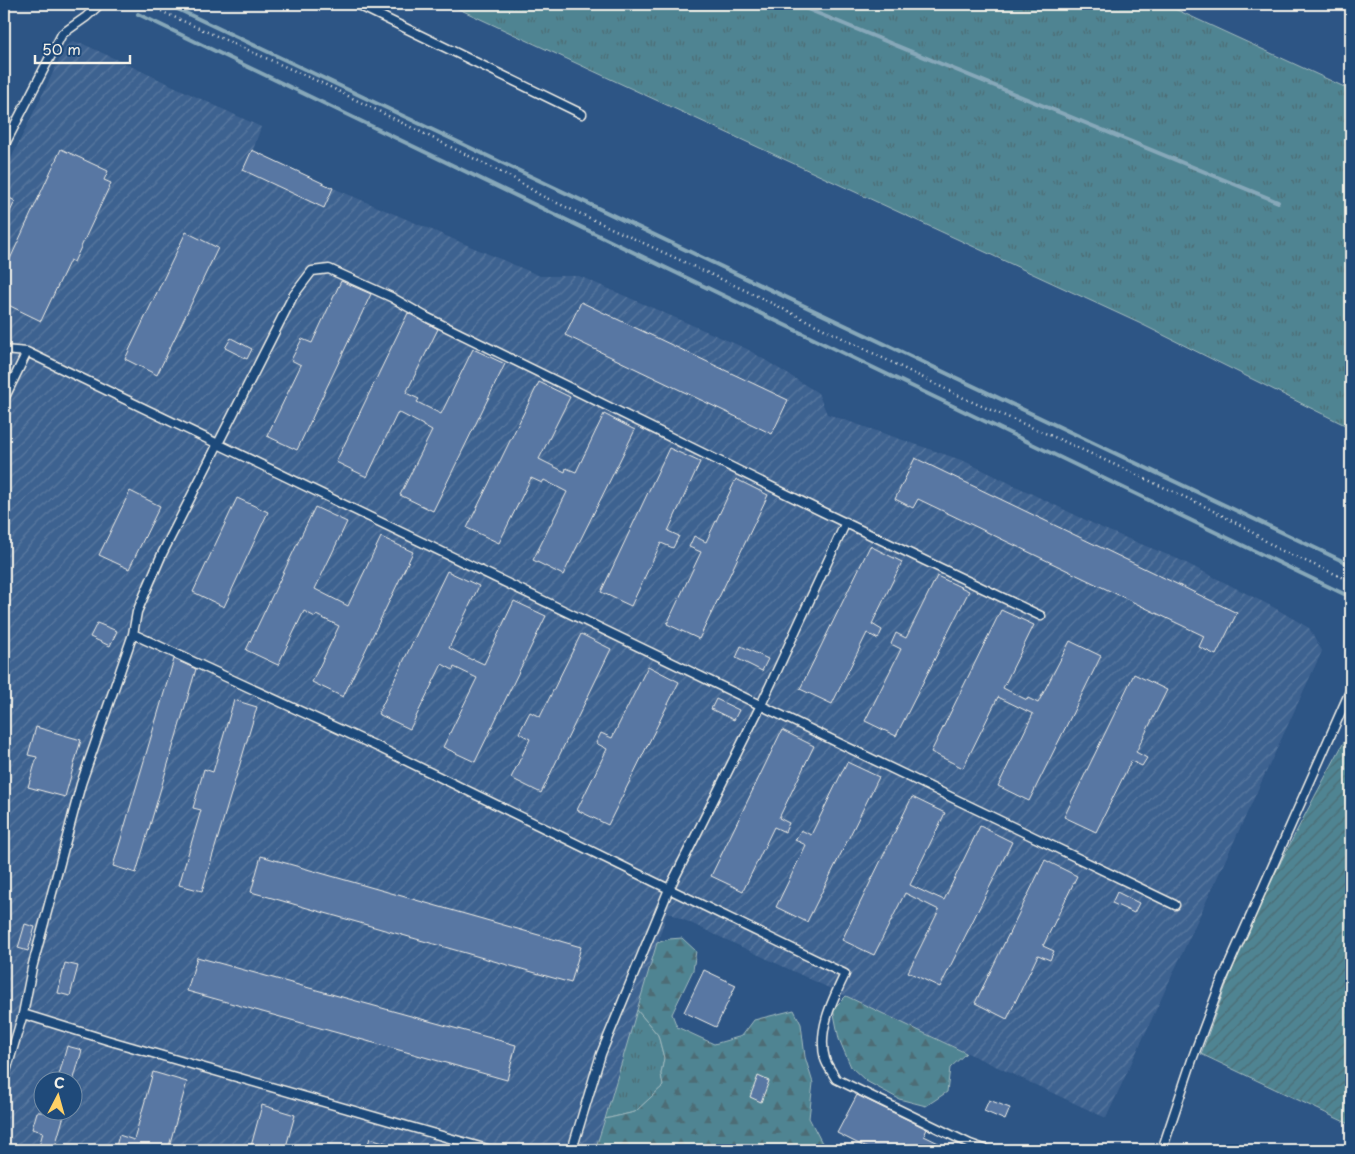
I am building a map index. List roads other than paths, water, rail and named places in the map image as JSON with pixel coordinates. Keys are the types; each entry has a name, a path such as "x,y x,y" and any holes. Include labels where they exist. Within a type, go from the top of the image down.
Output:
{"lane":[{"path":"4,146 62,34 86,17 100,4"},
{"path":"356,4 582,114"},
{"path":"4,1078 23,1014 32,968 82,784 133,634 137,612 162,554 293,296 312,271 329,269 391,296 426,318 1041,616"},
{"path":"4,350 27,352 1175,905"},
{"path":"4,399 27,352"},
{"path":"572,1150 601,1054 669,889 761,705 846,522"},
{"path":"133,634 378,747 845,974 827,1016 823,1039 825,1059 836,1079 970,1144 987,1150"},
{"path":"1162,1150 1193,1057 1220,985 1351,688"},
{"path":"23,1014 107,1040 491,1150"}],"waterway":[{"path":"167,4 1351,565"},
{"path":"795,4 1278,202"},
{"path":"138,14 1344,594"}]}
